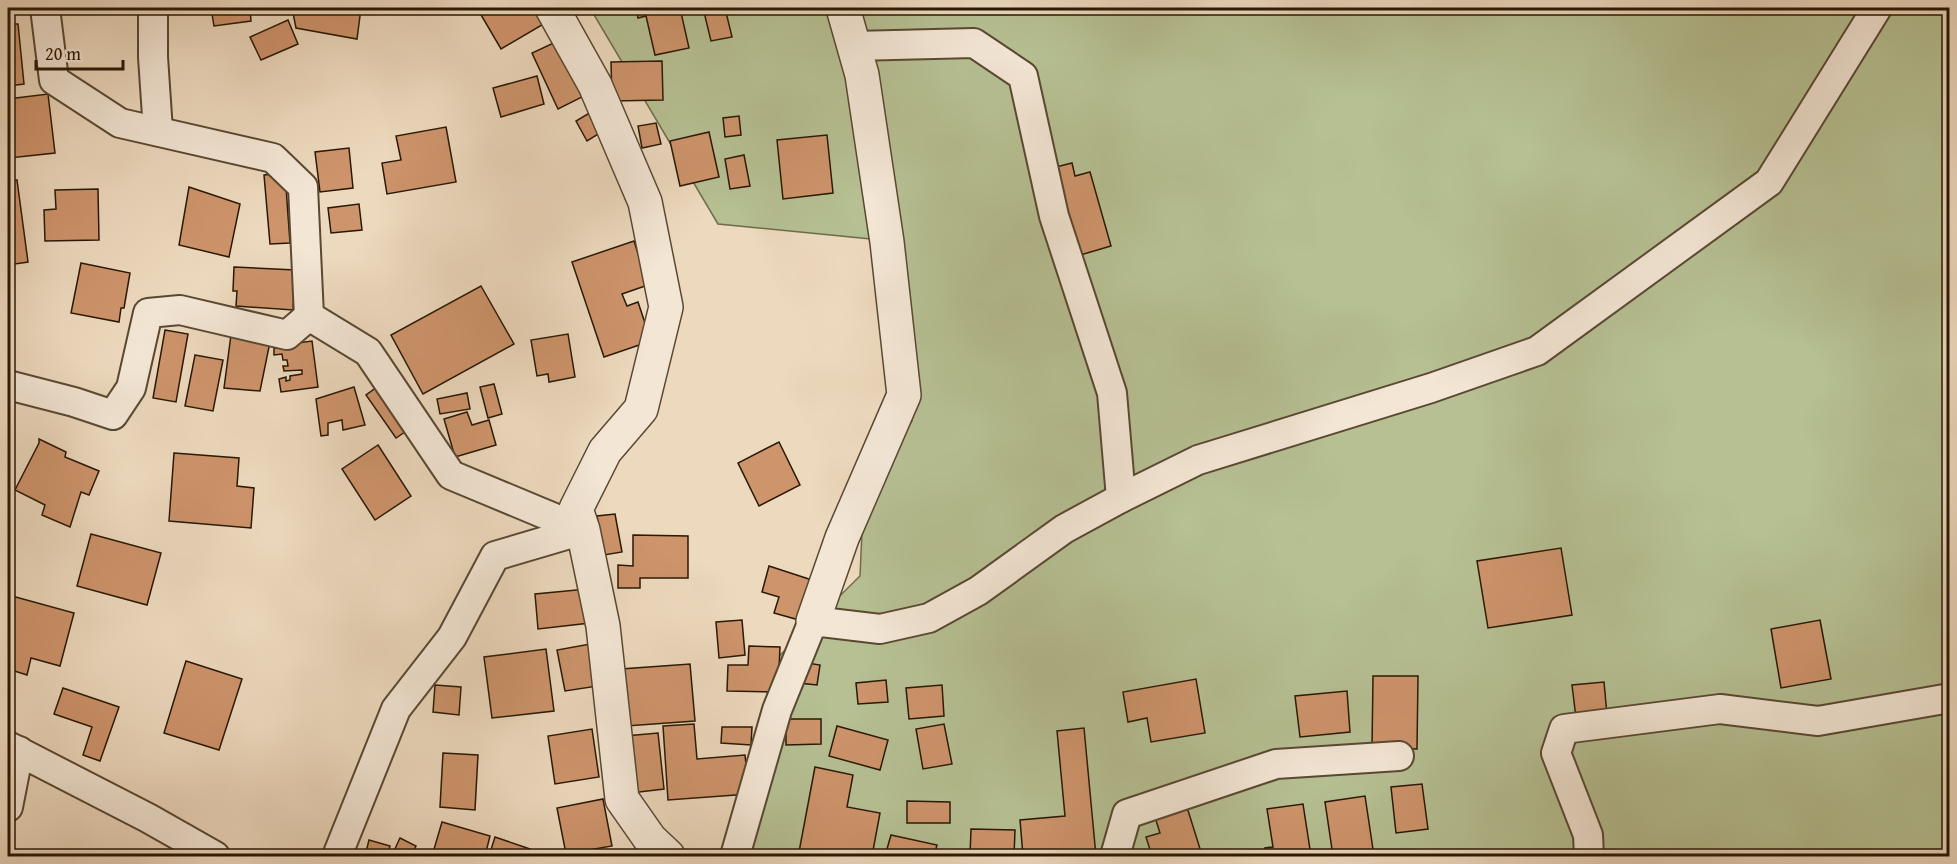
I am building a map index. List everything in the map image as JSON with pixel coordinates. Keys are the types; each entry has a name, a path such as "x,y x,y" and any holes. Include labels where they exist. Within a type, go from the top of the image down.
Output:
{"street":[{"path":"45,8 54,80 120,123 273,158 303,187 309,316"},
{"path":"153,8 153,57 158,131"},
{"path":"552,8 595,85 645,202 666,307 641,410 605,451 576,509 583,530 603,626 622,799 650,839 668,856"},
{"path":"735,856 777,710 813,621 842,538 904,395 887,242 862,75 843,8"},
{"path":"813,621 880,628 929,618 978,591 1064,529 1198,460 1431,388 1537,351 1769,182 1877,8"},
{"path":"854,46 974,43 1023,76 1054,216 1112,393 1121,498"},
{"path":"8,385 113,415 131,388 148,313 180,310 287,335 309,316"},
{"path":"309,316 368,352 451,475 583,530"},
{"path":"337,856 396,709 452,637 495,556 583,530"},
{"path":"1589,856 1588,835 1556,753 1564,729 1720,709 1818,721 1950,698"},
{"path":"8,807 14,749 148,818 215,856"},
{"path":"1115,856 1127,814 1276,764 1399,756"}],"green space":[{"path":"590,8 1949,8 1949,856 750,856 770,665 860,576 864,488 912,421 891,241 718,224"}],"building":[{"path":"211,8 250,8 251,21 214,26"},
{"path":"292,8 361,8 357,39 296,28"},
{"path":"477,8 539,8 547,22 501,49"},
{"path":"636,8 680,8 689,48 655,55 646,16 638,18"},
{"path":"703,8 725,8 732,37 711,41"},
{"path":"288,20 298,44 261,60 250,37"},
{"path":"8,24 18,24 24,84 8,86"},
{"path":"560,40 586,95 558,109 532,53"},
{"path":"662,61 663,100 612,101 611,62"},
{"path":"537,76 544,104 501,117 493,88"},
{"path":"48,94 55,153 9,158 8,99"},
{"path":"596,109 608,128 587,141 576,121"},
{"path":"739,116 741,135 725,137 723,118"},
{"path":"656,123 661,144 642,148 638,126"},
{"path":"446,127 456,182 387,194 382,163 401,160 396,136"},
{"path":"709,132 719,177 680,186 670,141"},
{"path":"827,135 833,193 783,199 777,140"},
{"path":"349,148 353,188 320,192 315,152"},
{"path":"744,155 750,186 730,189 725,159"},
{"path":"1072,163 1075,176 1090,172 1111,246 1077,256 1052,168"},
{"path":"285,173 290,243 270,244 264,175"},
{"path":"17,180 28,262 8,265 8,182"},
{"path":"189,187 240,204 229,257 179,245"},
{"path":"98,189 99,240 45,241 44,210 56,209 55,190"},
{"path":"359,204 362,230 331,233 328,208"},
{"path":"634,241 648,285 622,294 627,306 638,302 651,341 604,357 572,262"},
{"path":"81,263 130,273 124,308 121,308 119,322 71,313"},
{"path":"234,267 295,270 293,310 236,306 237,291 233,291"},
{"path":"481,286 514,344 423,394 391,335"},
{"path":"165,330 188,334 176,402 153,398"},
{"path":"568,334 575,377 549,382 548,374 537,376 531,340"},
{"path":"231,335 270,342 260,391 224,388"},
{"path":"312,341 318,387 281,392 279,379 286,377 286,381 290,380 290,376 302,374 302,370 284,371 283,366 288,366 287,360 283,360 282,354 274,355 274,348"},
{"path":"195,355 223,360 213,411 185,406"},
{"path":"384,382 415,425 396,438 366,395"},
{"path":"494,384 502,414 488,418 480,387"},
{"path":"354,387 365,425 343,430 342,420 328,423 328,435 321,436 316,399"},
{"path":"467,393 470,409 440,414 437,399"},
{"path":"467,412 472,425 489,420 496,445 455,457 444,419"},
{"path":"39,439 66,452 65,457 99,471 89,495 81,492 70,527 42,515 45,505 15,490"},
{"path":"779,442 800,485 759,506 738,463"},
{"path":"378,445 411,496 375,520 342,469"},
{"path":"174,453 239,458 237,486 254,488 251,528 169,521"},
{"path":"615,514 622,552 604,555 597,516"},
{"path":"91,534 161,553 147,605 77,586"},
{"path":"633,535 688,536 688,578 640,578 640,588 618,588 618,565 633,566"},
{"path":"1561,548 1572,615 1488,628 1477,561"},
{"path":"769,566 812,580 799,620 774,613 779,597 762,592"},
{"path":"587,589 590,623 538,629 535,594"},
{"path":"12,596 74,613 60,666 31,658 27,675 8,669 8,613"},
{"path":"742,620 745,655 719,658 716,622"},
{"path":"1820,620 1831,679 1781,688 1771,629"},
{"path":"590,644 598,686 565,691 557,650"},
{"path":"749,646 780,647 778,692 727,691 728,665 748,665"},
{"path":"546,649 554,711 492,718 484,657"},
{"path":"186,661 242,679 219,750 164,733"},
{"path":"801,662 820,665 817,685 798,683"},
{"path":"690,664 695,721 626,726 621,669"},
{"path":"1373,676 1418,676 1417,749 1372,748"},
{"path":"1196,679 1205,733 1151,742 1147,718 1128,722 1123,692"},
{"path":"886,680 888,702 858,704 856,683"},
{"path":"1604,682 1607,715 1576,718 1572,685"},
{"path":"435,685 461,687 459,715 433,712"},
{"path":"942,685 944,716 909,719 906,688"},
{"path":"63,688 119,707 100,761 83,755 92,727 54,714"},
{"path":"1347,691 1350,732 1300,737 1295,696"},
{"path":"786,719 821,719 821,744 786,745"},
{"path":"694,724 697,759 745,755 749,794 668,800 663,726"},
{"path":"944,724 952,764 923,769 916,729"},
{"path":"837,726 888,740 880,770 829,756"},
{"path":"722,727 752,727 751,745 721,743"},
{"path":"1084,728 1096,856 1023,856 1020,820 1065,816 1057,731"},
{"path":"592,729 599,777 555,784 548,736"},
{"path":"658,733 664,789 631,793 625,736"},
{"path":"443,753 478,755 475,810 440,807"},
{"path":"815,767 853,775 847,807 880,813 872,856 824,856 799,852"},
{"path":"1422,784 1428,829 1396,833 1391,787"},
{"path":"1365,796 1374,856 1333,856 1325,802"},
{"path":"603,799 612,846 566,854 557,808"},
{"path":"907,801 950,802 950,823 907,823"},
{"path":"1186,804 1201,852 1186,856 1152,856 1146,837 1160,833 1154,814"},
{"path":"1303,804 1311,856 1267,856 1265,848 1273,847 1267,809"},
{"path":"442,822 490,836 485,856 432,856"},
{"path":"971,829 1015,830 1014,856 970,856"},
{"path":"891,835 937,845 934,856 885,856"},
{"path":"495,837 530,849 527,856 489,856"},
{"path":"400,838 416,846 411,856 400,856 393,853"},
{"path":"369,840 390,846 387,856 365,856"}]}
